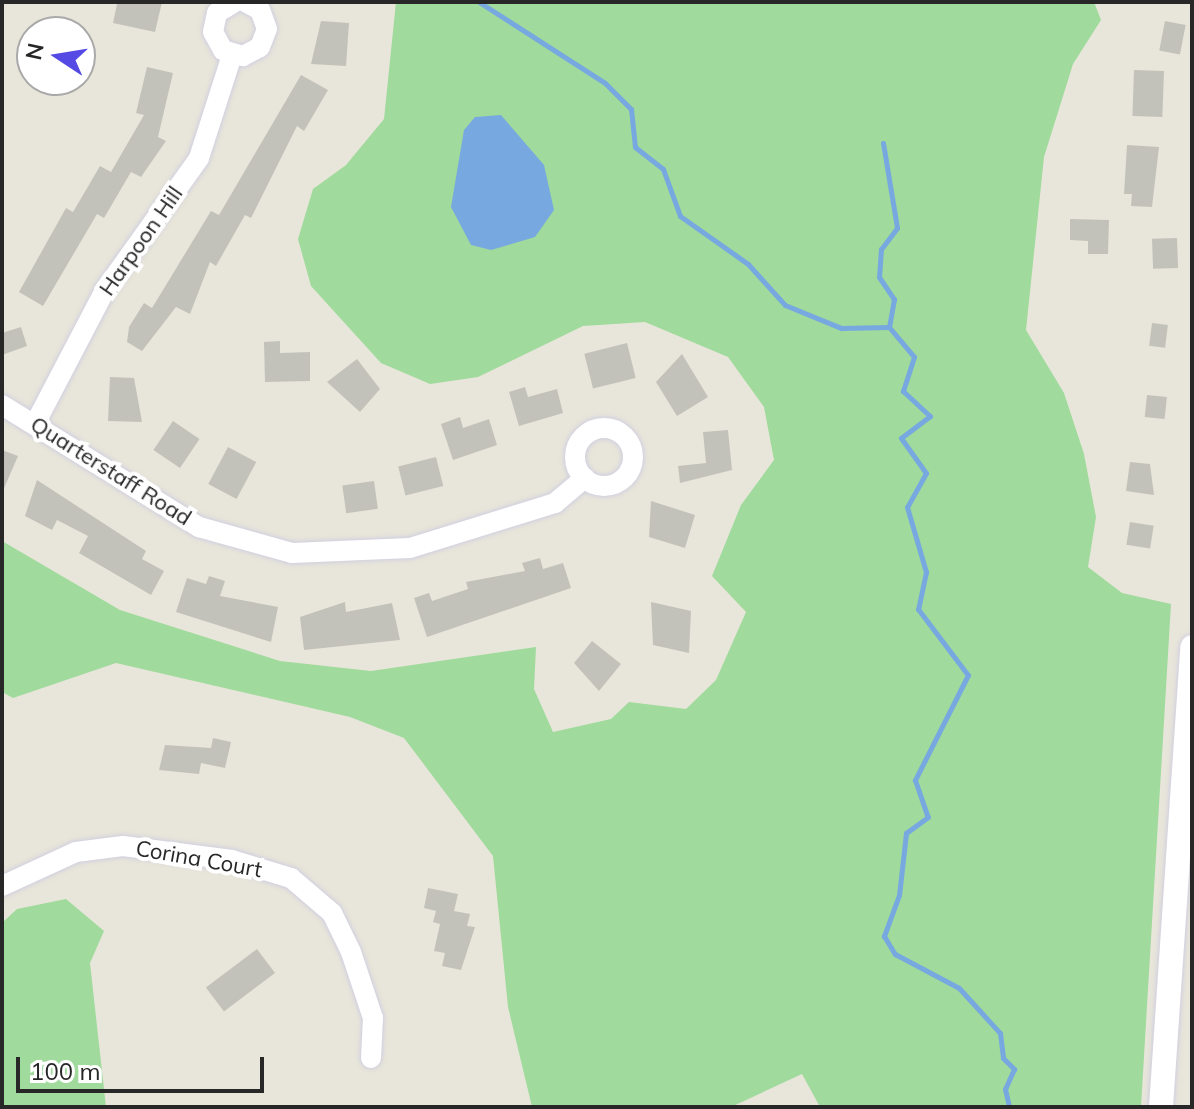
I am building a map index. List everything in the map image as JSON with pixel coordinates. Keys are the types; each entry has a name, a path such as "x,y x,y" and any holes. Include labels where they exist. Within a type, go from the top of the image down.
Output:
{"street":[{"path":"235,2 217,13 213,32 232,55 260,47 267,29 260,10 245,2"},
{"name":"Harpoon Hill","path":"36,422 105,290 199,158 232,55"},
{"name":"Quarterstaff Road","path":"2,405 36,422 199,527 292,553 410,548 555,503 585,478"},
{"path":"1161,1107 1192,647"},
{"name":"Corina Court","path":"2,886 76,852 123,846 232,860 291,878 332,913 351,952 373,1018 371,1058"}],"green space":[{"path":"396,2 1094,2 1101,20 1073,64 1044,157 1026,330 1064,393 1084,454 1096,517 1088,567 1122,593 1171,604 1141,1107 820,1107 802,1074 731,1107 532,1107 508,1007 493,856 404,738 350,717 116,663 13,698 2,692 2,541 120,610 280,661 371,671 536,647 534,689 553,732 611,719 629,702 686,709 716,680 746,612 712,576 741,505 774,460 764,407 728,357 645,322 583,326 478,377 430,384 381,363 311,286 298,239 313,189 346,165 384,119"},
{"path":"66,899 104,931 90,963 106,1107 2,1107 2,923 17,909"}],"water":[{"path":"501,115 544,165 554,210 535,237 491,250 471,245 451,207 464,130 475,117"}],"building":[{"path":"162,2 155,32 113,23 117,4"},
{"path":"321,21 349,23 346,66 311,64"},
{"path":"1165,21 1186,25 1180,54 1159,50"},
{"path":"147,67 173,73 158,137 166,141 141,177 131,172 104,218 97,214 43,306 19,292 66,208 73,212 100,166 111,172 144,115 136,113"},
{"path":"1134,70 1164,71 1162,117 1132,116"},
{"path":"301,75 328,90 304,131 297,126 251,218 245,215 216,266 210,262 190,314 176,307 142,351 127,342 129,327 144,303 152,308 211,211 219,215"},
{"path":"1127,145 1159,147 1152,207 1131,206 1132,194 1124,194"},
{"path":"1070,219 1109,220 1108,254 1088,254 1088,241 1070,240"},
{"path":"1177,238 1178,268 1153,269 1152,239"},
{"path":"1152,323 1168,325 1165,348 1149,346"},
{"path":"21,327 27,346 2,355 2,333"},
{"path":"280,341 280,353 310,352 310,381 265,382 264,342"},
{"path":"627,343 636,378 593,389 584,354"},
{"path":"682,354 708,397 677,416 656,382"},
{"path":"357,359 380,389 360,412 327,382"},
{"path":"110,377 134,378 142,422 108,421"},
{"path":"525,387 528,397 557,389 563,413 519,426 509,392"},
{"path":"1147,395 1167,397 1165,419 1145,417"},
{"path":"460,417 463,428 489,419 497,445 453,460 441,424"},
{"path":"173,421 200,439 180,468 153,450"},
{"path":"728,430 732,470 680,483 678,466 706,463 703,432"},
{"path":"228,447 256,462 237,499 208,484"},
{"path":"2,450 18,456 2,493"},
{"path":"436,457 443,486 405,496 398,466"},
{"path":"1130,462 1150,464 1154,495 1126,491"},
{"path":"37,480 146,551 142,559 164,571 151,595 79,553 88,536 57,520 52,530 25,516"},
{"path":"374,481 378,509 346,513 342,485"},
{"path":"651,501 695,515 685,548 649,537"},
{"path":"1130,522 1154,526 1150,548 1126,545"},
{"path":"540,558 543,569 563,563 571,588 427,637 414,598 429,593 432,601 468,589 466,582 525,571 522,563"},
{"path":"209,576 225,581 220,596 278,607 271,642 176,612 187,578 206,584"},
{"path":"345,602 346,612 392,603 400,640 304,650 300,617"},
{"path":"651,602 691,611 689,653 653,645"},
{"path":"592,641 621,664 599,691 574,663"},
{"path":"213,738 231,742 225,768 201,763 199,774 159,770 165,745 211,748"},
{"path":"428,888 458,894 454,911 470,914 467,926 475,927 461,970 442,966 445,953 434,951 440,924 433,922 436,911 424,908"},
{"path":"257,949 275,973 224,1011 206,988"}],"waterway":[{"path":"479,2 605,83 631,109 635,147 663,169 680,216 748,264 785,305 841,328 889,327"},
{"path":"883,143 897,228 881,249 879,277 894,299 889,327 914,357 903,391 930,416 901,438 926,473 907,507 926,572 918,609 968,675 915,780 928,817 906,833 899,895 884,936 895,954 959,988 1000,1033 1003,1058 1014,1069 1005,1089 1009,1107"}]}
